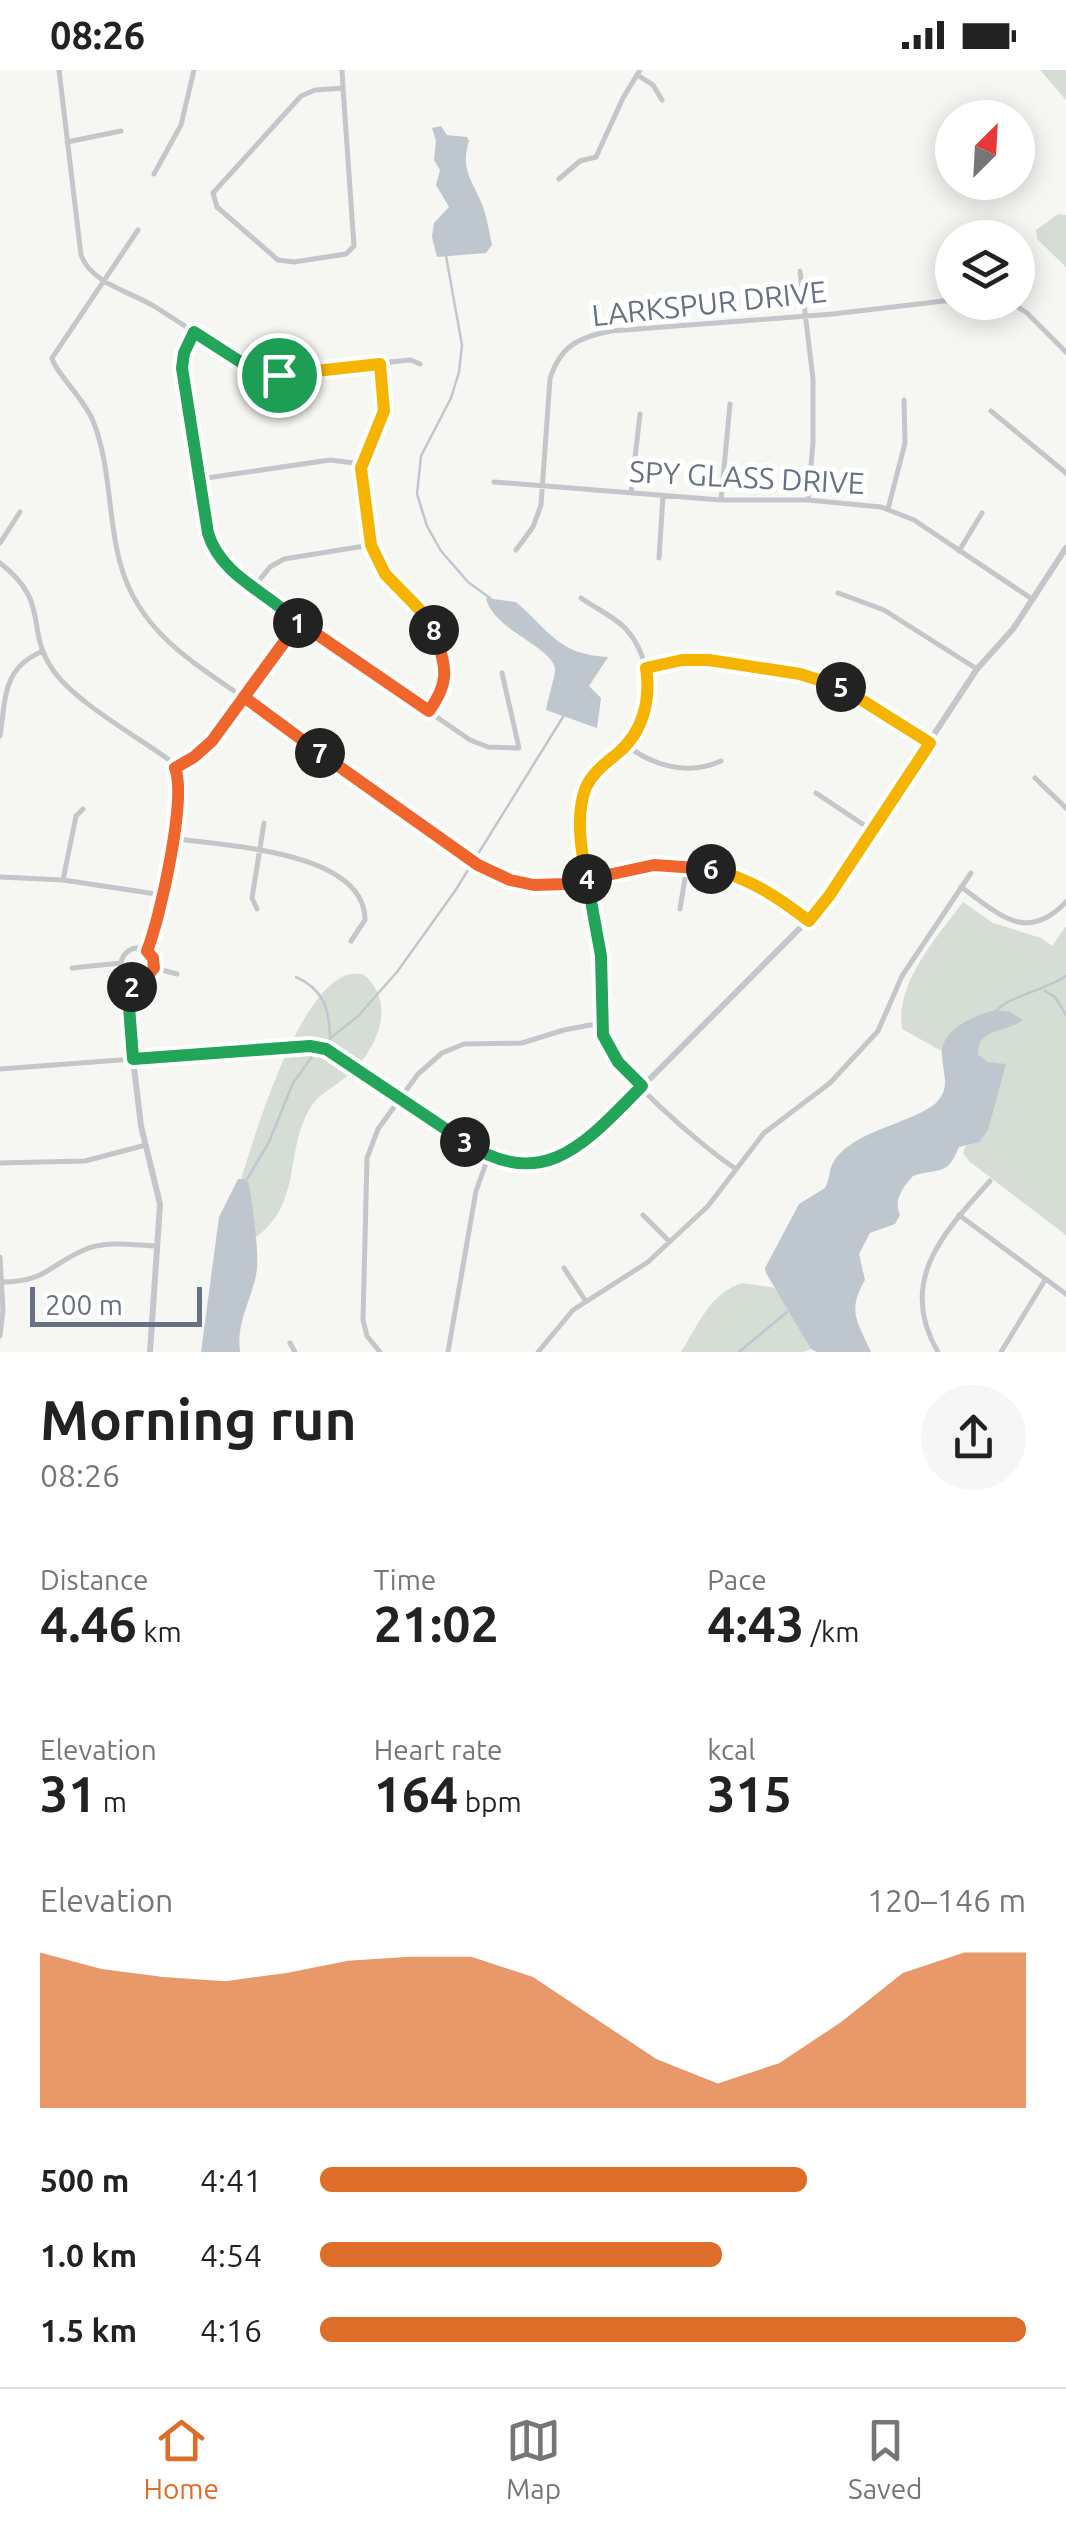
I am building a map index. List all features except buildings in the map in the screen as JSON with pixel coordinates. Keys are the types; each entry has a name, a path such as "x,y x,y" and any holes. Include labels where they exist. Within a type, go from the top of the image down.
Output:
{"street":[{"path":"60,70 81,256 86,266 264,374 411,360 420,364"},
{"path":"154,174 181,125 194,70"},
{"path":"342,70 354,246 346,254 294,262 278,260 216,208 213,193 301,96 316,90 343,88"},
{"path":"559,179 580,160 596,158 623,98 640,73 662,100"},
{"path":"68,142 121,131"},
{"path":"138,230 54,352 54,367 74,388 94,422 120,564 134,598 164,639 488,871 534,885 587,880 654,865 686,866 735,875 778,897 809,921"},
{"path":"800,271 813,399 808,500"},
{"name":"LARKSPUR DRIVE","path":"516,550 538,517 550,379 554,365 571,342 611,331 935,302"},
{"path":"1034,320 1066,352"},
{"path":"194,332 182,368 208,533 227,567 299,622 481,745 518,748 502,673"},
{"path":"380,364 384,411 362,464 362,484 371,545 385,574 423,613 435,633 445,682 429,711"},
{"path":"888,509 905,442 904,400"},
{"path":"721,500 730,404"},
{"path":"991,411 1066,474"},
{"path":"631,493 640,414"},
{"path":"200,479 330,460 362,464"},
{"name":"SPY GLASS DRIVE","path":"494,482 721,500 808,500 888,509 914,520 1032,599"},
{"path":"660,558 663,496"},
{"path":"0,543 20,512"},
{"path":"959,551 982,513"},
{"path":"254,587 270,567 284,560 371,545"},
{"path":"0,1069 318,1047 340,1056 478,1151 526,1162 566,1155 590,1139 809,921 873,831 977,669 1013,629 1066,548"},
{"path":"0,563 26,588 34,602 43,651 54,672 70,689 175,768 178,788 163,895 147,951"},
{"path":"838,593 884,610 977,669"},
{"path":"581,598 628,632 646,668 648,693 645,708 626,745 599,769 586,789 580,840 601,956 605,1042 688,1135 736,1169"},
{"path":"175,768 204,750 299,622"},
{"path":"0,736 11,676 20,663 43,651"},
{"path":"646,668 682,660 709,660 800,674 852,692 930,743"},
{"path":"626,745 646,760 662,765 699,768 720,761"},
{"path":"1036,778 1066,808"},
{"path":"816,793 873,831"},
{"path":"63,880 76,816 83,809"},
{"path":"257,909 252,898 264,823"},
{"path":"171,838 313,862 356,890 362,900 365,920 350,941"},
{"path":"680,909 686,866"},
{"path":"538,1352 561,1321 585,1300 636,1271 670,1242 708,1206 764,1133 830,1084 878,1031 902,976 970,873"},
{"path":"0,877 63,880 163,895"},
{"path":"961,888 1013,922 1037,924 1050,918 1066,902"},
{"path":"72,968 121,963 130,950 147,951 154,968 144,980 133,981 124,974 121,963"},
{"path":"154,968 176,974"},
{"path":"133,981 129,1006 133,1059 146,1145 159,1196 150,1352"},
{"path":"380,1352 366,1336 362,1320 366,1166 375,1136 400,1098 426,1065 453,1048 476,1043 534,1041 564,1030 602,1024"},
{"path":"0,1163 85,1161 146,1145"},
{"path":"448,1352 476,1192 489,1155"},
{"path":"938,1352 925,1320 923,1284 934,1248 990,1181"},
{"path":"959,1215 1066,1294"},
{"path":"643,1216 670,1242"},
{"path":"2,1282 38,1278 96,1246 156,1246"},
{"path":"0,1257 0,1336"},
{"path":"564,1268 585,1300"},
{"path":"1001,1352 1045,1280"},
{"path":"290,1343 294,1352"}],"shaded area":[{"path":"1040,70 1066,70 1066,100"},
{"path":"441,126 447,135 467,137 469,141 467,167 484,209 492,245 486,253 437,257 432,237 434,223 449,207 436,185 440,170 434,160 436,141 432,128"},
{"path":"1058,214 1066,215 1066,267 1037,239 1036,230"},
{"path":"486,598 516,602 566,646 577,652 608,657 589,686 601,698 597,728 546,710 555,671 553,663 500,620"},
{"path":"963,902 993,923 1041,938 1052,946 1066,926 1066,1235 970,1162 963,1153 987,1095 956,1059 902,1029 911,978"},
{"path":"363,974 380,1000 379,1029 373,1044 354,1070 312,1105 303,1122 280,1209 255,1238 249,1183 241,1179 281,1065 312,1007 329,987 347,975"},
{"path":"995,1010 1010,1012 1023,1020 987,1035 979,1046 978,1055 987,1062 1006,1064 988,1130 979,1142 959,1147 946,1167 913,1176 900,1194 900,1215 895,1224 870,1233 859,1254 865,1280 855,1308 871,1352 811,1349 765,1268 799,1204 825,1188 832,1165 852,1144 936,1103 945,1086 942,1056 946,1039 969,1020"},
{"path":"238,1179 249,1183 257,1261 240,1330 240,1352 201,1352 219,1217"},
{"path":"742,1283 776,1288 811,1349 681,1352 713,1302"}],"waterway":[{"path":"446,256 462,345 459,372 451,398 421,456 417,494 427,526 441,551 468,582 490,598"},
{"path":"322,1045 358,1016 397,972 455,891 563,717"},
{"path":"996,1011 1066,976"},
{"path":"296,977 313,987 323,1000 330,1036"},
{"path":"1045,991 1055,997 1066,1015"},
{"path":"247,1179 269,1142 293,1083 316,1051"},
{"path":"739,1352 787,1312"}],"route":[{"path":"279,375 250,368 194,332 182,360 213,548 227,567 299,622 244,697 212,741 175,768 178,788 163,895 147,951 154,968 144,980 133,981 130,994 133,1059 310,1046 326,1049 478,1151 512,1162 559,1158 590,1139 642,1086 618,1062 603,1035 601,956 598,936 587,880 582,853 580,838 582,804 589,782 626,745 642,720 648,693 646,668 682,660 709,660 827,681 852,692 930,743 809,921 750,882 706,868 654,865 587,880 550,885 522,883 488,871 244,697 270,660 299,622 429,711 445,682 432,626 385,574 371,545 361,468 384,411 380,364 279,375"}]}
